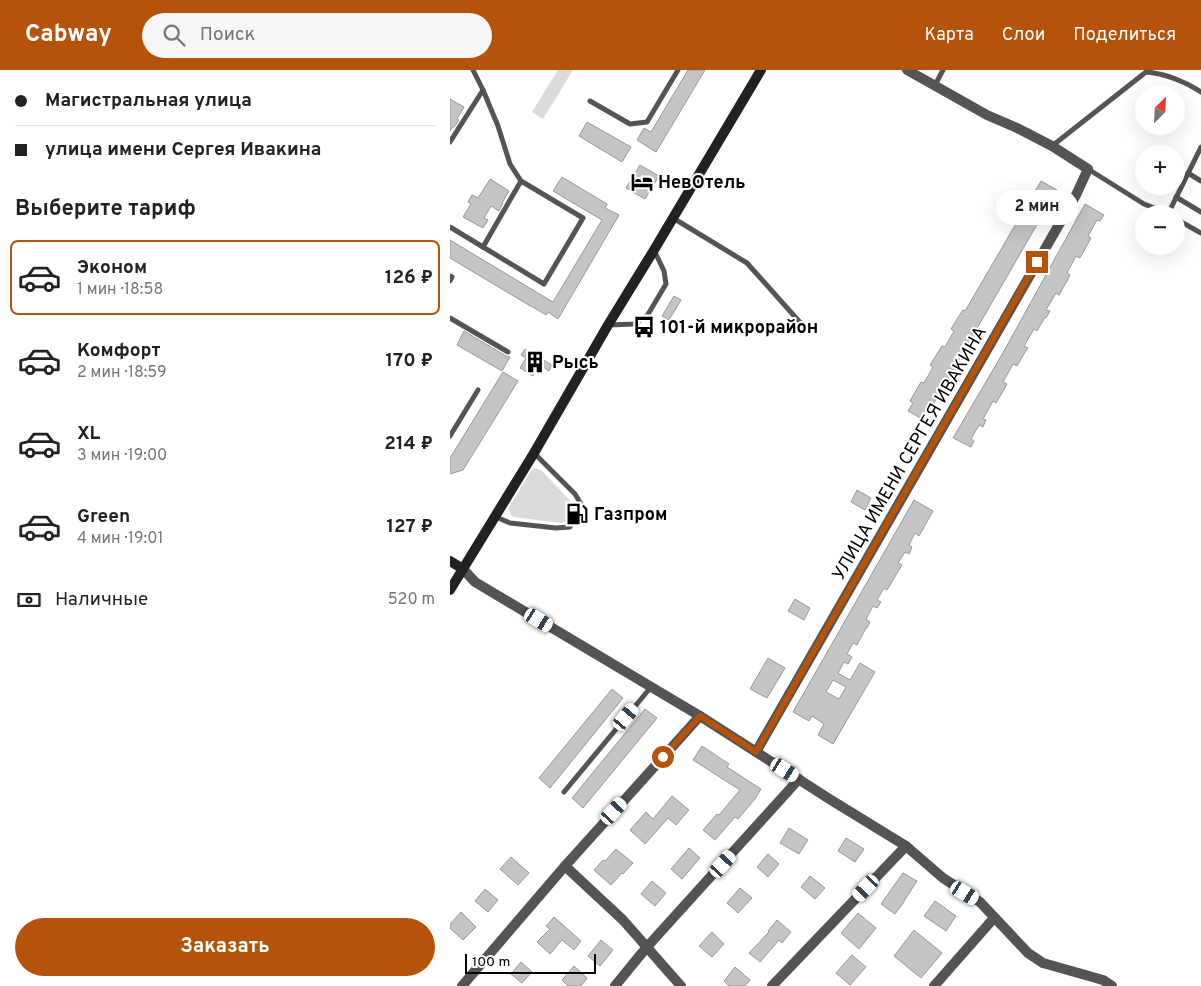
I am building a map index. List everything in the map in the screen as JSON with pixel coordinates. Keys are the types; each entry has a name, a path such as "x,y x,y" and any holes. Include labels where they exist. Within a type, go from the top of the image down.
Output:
{"main road":[{"path":"450,590 534,454 608,325 674,218 761,70"},
{"path":"450,561 464,569"}],"street":[{"path":"907,70 986,115 1052,146 1088,169"},
{"name":"УЛИЦА ИМЕНИ СЕРГЕЯ ИВАКИНА","path":"756,752 1076,195 1088,169"},
{"path":"464,569 475,582 700,716 906,846 943,878 980,902 1028,953 1043,963 1103,980 1112,986"},
{"path":"462,986 700,716"},
{"path":"615,986 646,948 799,779"},
{"path":"772,986 906,846"},
{"path":"566,866 623,920 681,986"},
{"path":"934,986 994,918"}],"lane":[{"path":"450,227 544,284 583,218 522,181 510,164 498,126 473,70"},
{"path":"590,101 630,124 646,122 678,70"},
{"path":"935,86 942,70"},
{"path":"1052,146 1146,72 1156,72 1192,86 1201,92"},
{"path":"450,142 483,90"},
{"path":"1172,205 1201,148"},
{"path":"1088,169 1146,205"},
{"path":"1188,174 1201,181"},
{"path":"483,246 522,181"},
{"path":"1176,197 1201,212"},
{"path":"674,218 747,263 805,328"},
{"path":"1185,224 1201,234"},
{"path":"608,325 634,324 647,316 666,284 664,270 654,250"},
{"path":"450,276 452,277 450,282"},
{"path":"450,318 508,352"},
{"path":"450,436 478,390"},
{"path":"496,517 510,523 556,528 570,527 581,504 575,494 534,454"},
{"path":"564,792 651,687"}],"shaded area":[{"path":"558,70 573,70 543,119 532,112"},
{"path":"534,468 541,470 574,505 572,514 567,521 561,523 514,517 511,514 509,507"}],"building":[{"path":"688,70 705,70 656,152 637,140 644,128 651,132"},
{"path":"450,99 464,107 457,119 459,120 450,131"},
{"path":"587,122 631,147 622,162 579,136"},
{"name":"НевОтель","path":"640,165 659,176 645,199 626,188"},
{"path":"562,177 607,204 605,208 619,215 558,319 548,312 546,315 450,258 450,240 553,302 602,220 553,191"},
{"path":"490,179 509,191 499,211 491,206 484,218 488,220 483,228 463,217 471,204 468,202 472,195 478,198"},
{"path":"1041,181 1057,190 924,420 908,411 913,403 910,401 921,382 924,383 933,367 930,365 942,346 945,347 954,331 951,329 963,310 965,311"},
{"path":"1085,204 1104,215 1100,221 1097,220 1088,236 1091,238 1080,258 1076,256 1067,273 1070,275 1067,281 1059,295 1056,293 1046,310 1050,311 1046,318 1037,331 1034,329 1024,346 1028,348 1017,366 1013,364 1003,382 1007,384 996,403 993,401 983,419 986,420 983,427 979,425 971,439 974,441 971,447 953,438 1004,351"},
{"path":"674,296 681,300 669,320 662,316"},
{"path":"464,331 510,357 502,371 457,345"},
{"name":"Рысь","path":"525,349 552,365 549,371 540,365 533,376 520,368 526,358 521,355"},
{"path":"503,372 518,381 463,470 450,474 450,458"},
{"path":"857,490 871,498 865,510 851,502"},
{"path":"914,500 933,511 919,536 915,533 909,545 912,547 909,554 905,552 898,563 902,565 887,590 884,588 877,600 881,602 877,608 873,606 866,619 870,622 867,628 857,645 853,643 847,654 852,657 848,664 844,662 838,673 850,680 860,663 875,672 833,744 818,735 824,724 812,716 809,721 793,712","holes":["833,680 846,687 839,699 826,692"]},
{"path":"795,599 810,608 804,620 788,611"},
{"path":"768,658 785,668 767,698 750,689"},
{"path":"612,689 623,698 550,788 539,778"},
{"path":"645,709 657,718 583,808 572,798"},
{"path":"702,746 729,764 727,767 761,789 738,819 735,817 715,840 703,830 717,814 719,815 740,790 693,760"},
{"path":"672,796 689,810 676,825 668,818 645,844 630,830 646,812 653,819"},
{"path":"789,828 808,840 799,854 780,843"},
{"path":"846,838 864,849 855,862 838,851"},
{"path":"689,848 700,858 682,879 671,869"},
{"path":"616,849 633,863 611,885 594,870"},
{"path":"768,854 779,864 768,877 757,867"},
{"path":"511,857 529,873 518,885 500,869"},
{"path":"903,873 917,881 895,914 881,904"},
{"path":"810,876 825,888 815,899 801,887"},
{"path":"652,881 666,893 655,906 641,894"},
{"path":"740,888 752,898 738,913 727,903"},
{"path":"485,889 498,900 488,912 475,901"},
{"path":"935,901 956,916 946,931 924,916"},
{"path":"461,912 476,927 463,940 450,928 450,924"},
{"path":"858,913 876,928 859,949 841,933"},
{"path":"554,917 581,941 574,950 562,940 550,954 537,942 550,929 546,926"},
{"path":"777,920 791,932 782,943 779,940 760,962 749,953 769,932"},
{"path":"914,930 942,953 921,978 894,956"},
{"path":"712,932 724,944 712,957 699,946"},
{"path":"601,940 613,950 600,966 588,956"},
{"path":"852,955 866,967 850,985 836,973"},
{"path":"521,962 532,972 522,983 511,974"},
{"path":"574,966 587,978 581,986 568,986 562,980"},
{"path":"735,967 750,980 745,986 729,986 724,981"}],"place":[{"name":"НевОтель","path":"642,182"},
{"name":"101-й микрорайон","path":"644,327"},
{"name":"Рысь","path":"535,362"},
{"name":"Газпром","path":"577,514"}],"route":[{"path":"663,757 700,716 756,752 1037,262"}]}
